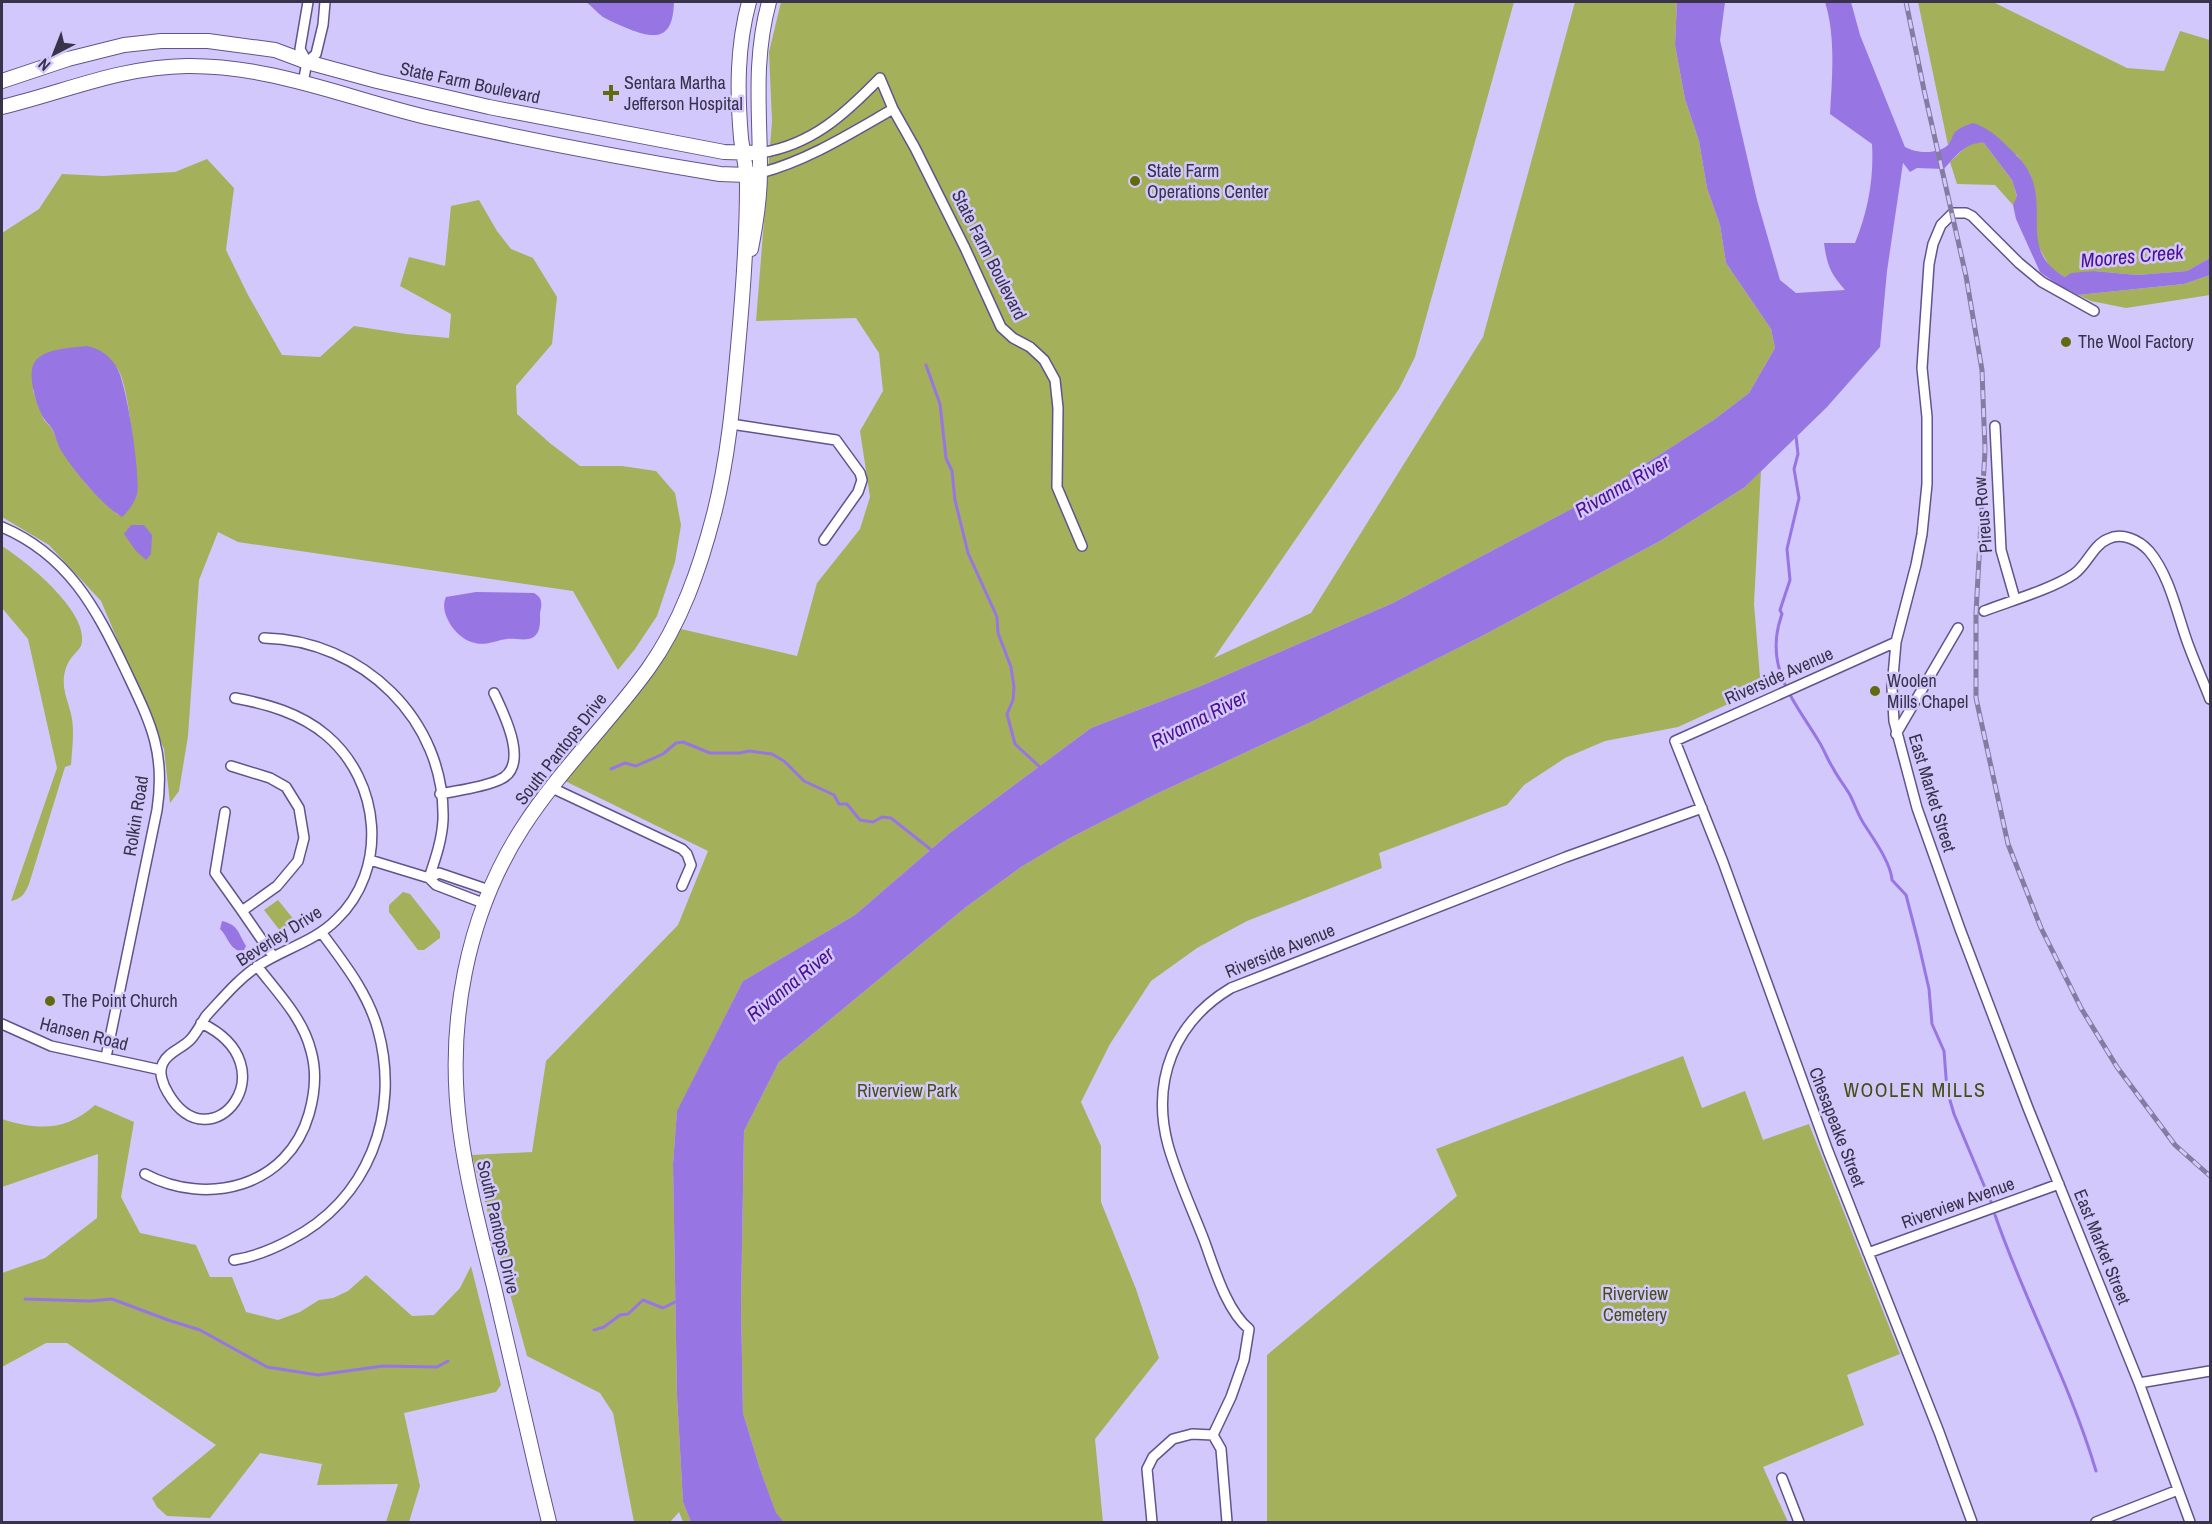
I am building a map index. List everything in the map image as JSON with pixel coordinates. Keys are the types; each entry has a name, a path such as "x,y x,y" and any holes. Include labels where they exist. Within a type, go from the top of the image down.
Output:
{"street":[{"path":"307,62 300,50 308,2"},
{"path":"303,83 307,62 316,54 324,25 325,2"},
{"path":"749,2 741,29 739,106 743,153 754,174"},
{"path":"754,174 760,153 759,52 769,2"},
{"name":"State Farm Boulevard","path":"2,81 108,48 161,41 190,40 241,44 275,50 307,62 377,81 489,107 724,152 760,153 789,145 829,126 880,78 893,110 915,148 965,248 1001,327 1044,360 1055,380 1058,408 1057,487 1082,546"},
{"path":"2,107 89,81 155,69 216,67 278,76 403,111 486,130 720,174 754,174 777,168 893,110"},
{"name":"South Pantops Drive","path":"549,1522 464,1158 456,1076 458,1026 468,960 486,897 503,860 550,788 649,667 679,616 694,579 714,514 731,424 743,286 755,230 754,174"},
{"name":"East Market Street","path":"2094,311 2042,282 2019,263 1972,216 1959,212 1948,216 1944,221 1933,244 1929,264 1922,368 1928,417 1927,484 1922,534 1912,587 1896,642 1892,698 1896,734 1926,834 2028,1108 2139,1383 2190,1522"},
{"path":"731,424 836,440 842,446 860,473 861,487 824,540"},
{"name":"Pireus Row","path":"1995,426 2001,550 2015,599"},
{"name":"Rolkin Road","path":"2,527 21,536 43,552 75,582 93,605 149,719 159,753 160,780 157,810 106,1057"},
{"path":"1984,611 2074,574 2084,566 2103,541 2117,536 2134,539 2149,551 2168,586 2211,699"},
{"path":"1896,734 1958,628"},
{"path":"264,638 289,639 325,648 354,663 387,688 411,716 422,734 433,763 440,794 442,830 429,878"},
{"name":"Riverside Avenue","path":"1676,741 1773,695 1896,642"},
{"path":"440,794 498,781 510,772 514,764 515,753 507,722 494,693"},
{"name":"Beverley Drive","path":"161,1070 166,1058 192,1038 201,1023 236,983 273,956 321,932 336,921 358,893 370,860 373,835 371,815 366,796 349,759 326,735 310,724 275,708 235,698"},
{"name":"Chesapeake Street","path":"1676,741 1816,1120 1972,1522"},
{"path":"231,766 270,778 286,787 299,808 304,838 298,861 277,886 242,911"},
{"path":"550,788 682,849 687,854 690,866 682,886"},
{"name":"Riverside Avenue","path":"1213,1435 1231,1397 1244,1360 1249,1329 1235,1314 1215,1268 1175,1166 1165,1129 1162,1107 1165,1075 1171,1055 1191,1021 1202,1008 1231,988 1566,857 1702,808"},
{"path":"225,812 215,873 273,956"},
{"path":"370,860 429,878 436,885 486,897"},
{"path":"429,878 439,873 486,897"},
{"path":"234,1260 278,1246 308,1230 331,1212 360,1176 379,1132 386,1091 386,1068 378,1028 360,986 321,932"},
{"path":"145,1174 187,1190 203,1191 236,1186 268,1172 280,1162 300,1138 315,1089 311,1050 298,1020 257,966"},
{"path":"161,1070 166,1090 173,1102 189,1116 214,1118 231,1108 242,1090 243,1070 224,1037 201,1023"},
{"name":"Hansen Road","path":"2,1024 51,1046 161,1070"},
{"name":"Riverview Avenue","path":"1868,1253 2059,1184"},
{"path":"2139,1383 2211,1371"},
{"path":"1152,1522 1147,1469 1153,1457 1173,1439 1192,1434 1213,1435 1221,1449 1227,1522"},
{"path":"1782,1478 1799,1522"},
{"path":"2096,1522 2178,1490"}],"green space":[{"path":"781,2 1514,2 1415,357 1399,389 1214,658 1311,613 1483,337 1575,2 1677,2 1675,45 1685,99 1699,141 1707,188 1720,225 1726,263 1771,329 1775,348 1749,393 1715,419 1594,497 1393,603 1201,686 1091,728 950,833 855,915 743,981 677,1112 673,1164 677,1396 683,1502 691,1522 683,1522 679,1512 670,1522 634,1522 613,1413 600,1393 527,1356 472,1155 532,1152 546,1061 678,925 708,851 565,781 647,681 681,629 797,656 817,583 860,529 870,497 860,431 883,391 879,353 856,318 756,321 772,121 769,52"},
{"path":"1918,2 1993,2 2127,68 2164,71 2180,31 2210,40 2210,258 2187,271 2137,275 2094,271 2065,277 2051,269 2037,244 2035,194 2030,174 2017,155 1957,130 1948,145"},
{"path":"1976,142 1984,143 2012,180 2017,197 2013,205 1995,185 1957,184 1950,162 1967,146"},
{"path":"207,159 234,188 226,250 282,355 320,357 354,326 449,338 451,314 400,286 409,257 445,266 451,206 479,200 497,231 511,249 533,258 557,297 552,344 516,386 517,414 580,466 622,466 656,471 675,493 681,525 675,562 657,616 618,670 573,591 238,542 218,532 199,580 188,736 179,791 170,803 164,749 101,601 49,545 2,517 2,233 39,209 62,174 103,176 175,172","holes":["86,346 117,368 129,408 137,494 118,515 86,484 62,451 51,427 44,420 33,391 40,357 47,353"]},
{"path":"2210,275 2210,295 2126,308 2091,301 2078,295 2184,284"},
{"name":"Riverview Park","path":"1761,471 1754,604 1761,689 1678,727 1605,741 1565,758 1524,785 1507,805 1379,853 1382,868 1247,921 1197,948 1151,981 1110,1044 1081,1102 1101,1146 1101,1202 1136,1289 1159,1358 1095,1439 1103,1522 784,1522 776,1514 743,1413 741,1306 744,1131 779,1062 966,907 1021,867 1068,839 1154,795 1315,720 1482,636 1660,541 1745,487"},
{"path":"2,546 26,563 55,590 77,619 82,633 81,646 68,664 64,679 73,726 71,765 65,767 29,884 23,895 11,901 57,768 28,639 2,608"},
{"path":"403,892 410,894 440,932 440,938 424,950 418,950 389,912 389,905"},
{"path":"278,900 295,921 281,932 264,910"},
{"name":"Riverview Cemetery","path":"1683,1056 1702,1108 1745,1091 1763,1140 1809,1124 1900,1354 1847,1375 1864,1425 1763,1467 1788,1522 1267,1522 1267,1355 1457,1196 1436,1149"},
{"path":"95,1105 134,1122 121,1197 140,1233 196,1245 210,1277 232,1277 246,1312 278,1320 300,1312 319,1300 333,1298 348,1291 366,1275 412,1316 434,1315 460,1288 471,1266 501,1385 496,1392 404,1413 420,1486 409,1522 386,1522 398,1484 317,1485 322,1464 260,1453 210,1518 167,1516 157,1507 152,1498 216,1445 67,1343 46,1343 2,1367 2,1273 45,1258 97,1218 98,1154 2,1187 2,1119 39,1127 50,1126 73,1120"}],"water":[{"path":"586,2 674,2 671,23 667,29 656,35 649,35 613,22"},
{"name":"Rivanna River","path":"1677,2 1725,2 1720,40 1757,200 1780,280 1796,293 1845,290 1830,268 1824,243 1855,243 1867,207 1871,182 1872,144 1830,114 1832,43 1825,2 1851,2 1860,35 1905,147 1921,152 1938,150 1948,145 1957,131 1973,123 1993,133 2028,169 2037,203 2038,243 2051,267 2065,277 2071,273 2094,271 2137,275 2187,271 2210,258 2210,275 2184,284 2078,295 2058,285 2040,272 2016,219 2013,205 2017,196 2012,180 1984,143 1967,147 1944,169 1917,168 1910,172 1903,163 1887,271 1880,347 1827,407 1745,487 1660,541 1482,636 1315,720 1154,795 1068,839 1021,867 966,907 779,1062 744,1131 741,1306 743,1413 776,1513 784,1522 691,1522 683,1502 677,1396 673,1164 677,1111 743,981 855,915 950,833 1091,728 1201,686 1393,603 1594,497 1715,419 1749,393 1775,348 1771,329 1726,263 1720,225 1707,188 1699,141 1685,99 1675,45"},
{"path":"86,346 101,351 109,357 118,370 129,412 138,484 135,500 122,517 98,497 67,460 51,427 42,415 34,392 32,368 38,358 58,350"},
{"path":"131,525 144,525 152,535 151,554 146,560 136,551 124,534"},
{"path":"476,592 534,593 537,595 541,604 537,634 529,639 507,639 483,644 468,641 462,637 447,618 444,603 446,597"},
{"path":"222,921 237,930 246,946 244,950 240,951 230,944 220,929"}],"waterway":[{"path":"926,365 940,404 946,458 952,471 955,500 968,553 997,617 998,633 1011,667 1013,700 1007,714 1015,744 1042,769"},
{"path":"1796,436 1798,454 1794,469 1799,498 1787,549 1790,580 1780,610 1782,614 1777,633 1776,650 1778,666 1791,696 1850,795 1862,821 1877,843 1892,880 1906,895 1929,989 1932,1024 1944,1051 1947,1090 1954,1114 1991,1202"},
{"path":"611,769 625,763 636,766 663,754 676,743 683,742 710,753 749,751 772,754 784,761 804,781 834,795 839,804 847,804 860,820 873,822 882,817 891,818 934,852"},
{"path":"1995,1215 2061,1374 2096,1471"},
{"path":"25,1299 90,1301 112,1299 200,1330 267,1367 318,1375 383,1366 437,1367 448,1361"},
{"path":"594,1330 604,1327 620,1315 628,1314 643,1300 663,1308 675,1302"}],"railway":[{"path":"1906,2 1966,276 1982,370 1985,450 1976,613 1976,698 2008,844 2041,928 2081,1008 2117,1067 2175,1145 2210,1176"}],"place":[{"name":"Sentara Martha Jefferson Hospital","path":"611,93"},
{"name":"State Farm Operations Center","path":"1135,181"},
{"name":"The Wool Factory","path":"2066,342"},
{"name":"Woolen Mills Chapel","path":"1875,691"},
{"name":"The Point Church","path":"50,1001"}],"district":[{"name":"WOOLEN MILLS","path":"1915,1090"}],"water label":[{"name":"Moores Creek","path":"2132,256"}]}
